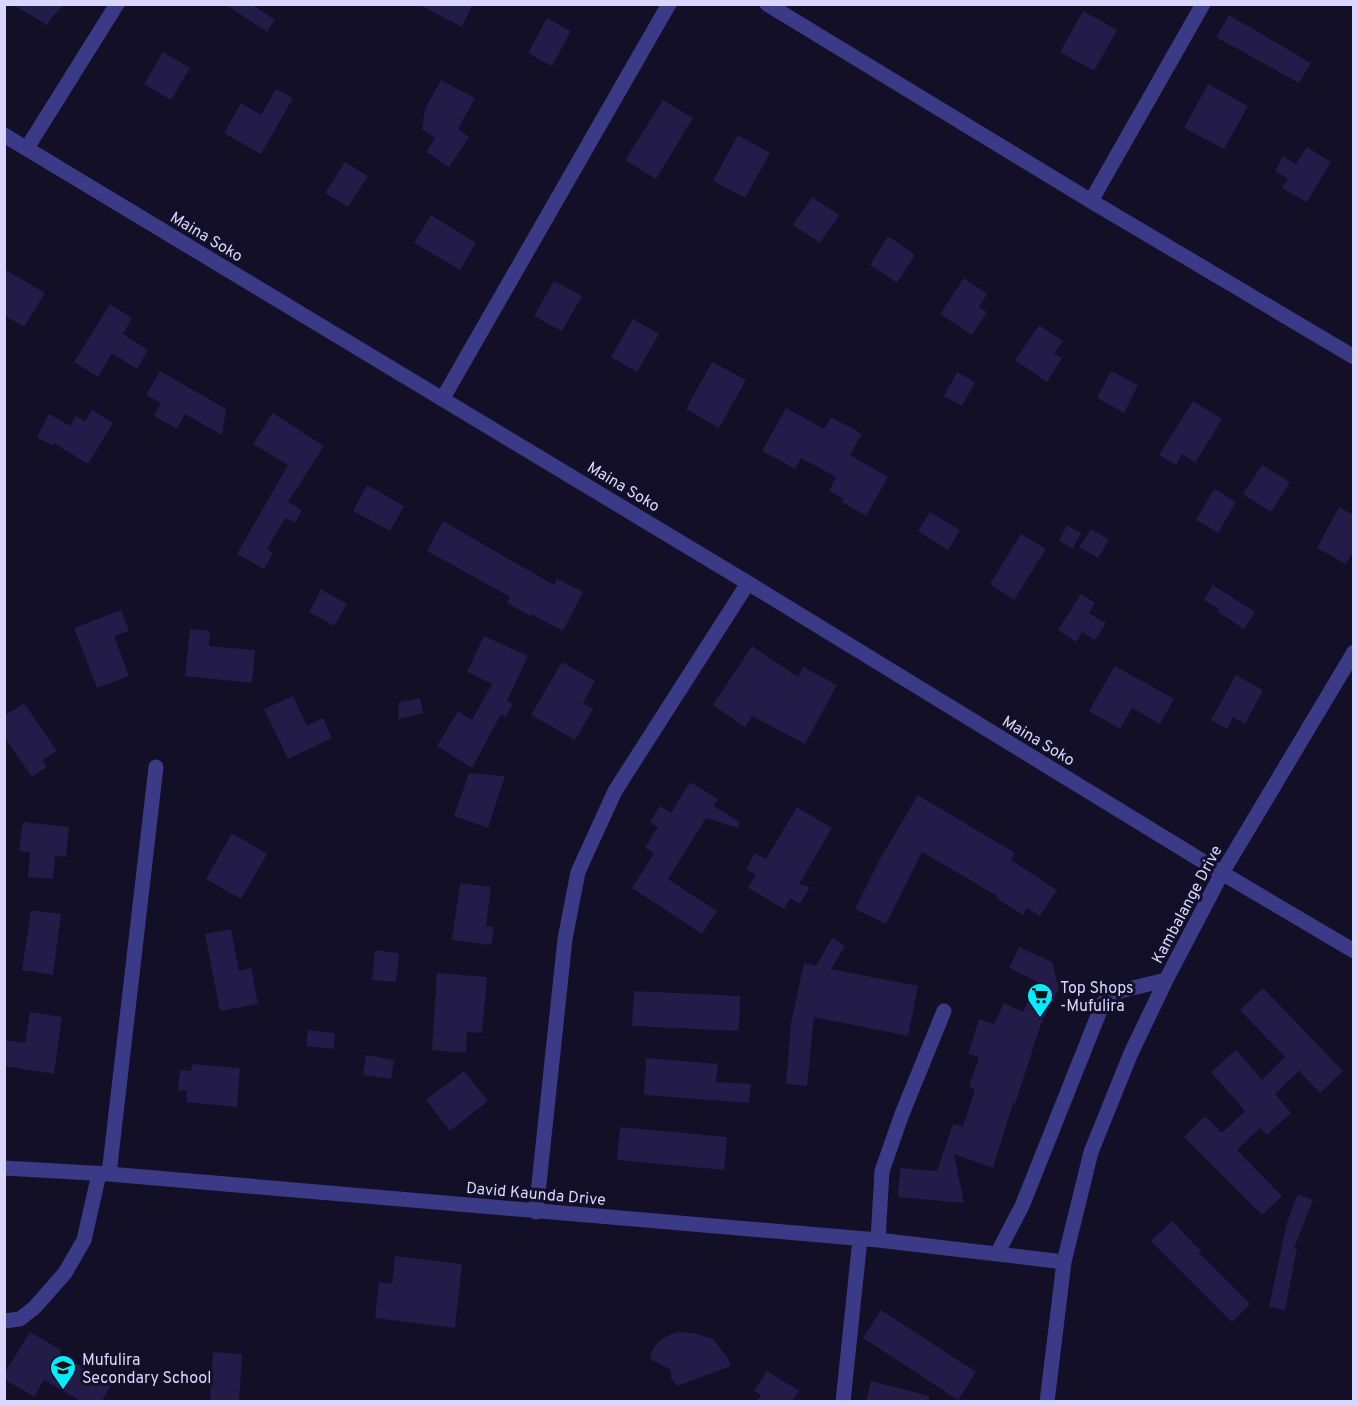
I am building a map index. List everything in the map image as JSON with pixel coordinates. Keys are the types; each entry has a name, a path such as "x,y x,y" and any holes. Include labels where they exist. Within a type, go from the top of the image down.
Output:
{"street":[{"path":"27,148 117,4"},
{"path":"443,398 669,4"},
{"path":"767,4 1090,201 1353,357"},
{"path":"1090,201 1203,4"},
{"name":"Maina Soko","path":"4,135 443,398 1353,951"},
{"path":"536,1212 565,939 578,872 615,791 748,583"},
{"name":"Kambalange Drive","path":"1047,1401 1064,1262 1091,1152 1131,1053 1222,873 1353,652"},
{"path":"4,1321 20,1319 65,1273 84,1240 104,1174 156,767"},
{"path":"997,1254 1022,1206 1103,1003 1119,992 1166,980"},
{"path":"878,1240 882,1172 902,1114 944,1011"},
{"name":"David Kaunda Drive","path":"4,1168 104,1174 878,1240 1064,1262"},
{"path":"843,1401 860,1239"}],"building":[{"path":"12,4 65,4 47,25"},
{"path":"225,4 251,4 275,20 267,32"},
{"path":"418,4 473,4 462,27"},
{"path":"1083,11 1117,30 1094,71 1060,52"},
{"path":"1229,15 1311,63 1299,83 1216,37"},
{"path":"547,18 571,31 552,66 528,53"},
{"path":"163,52 190,68 171,100 144,84"},
{"path":"441,80 475,98 458,129 469,137 449,167 426,152 435,138 422,129 425,109"},
{"path":"1208,84 1248,106 1224,149 1184,128"},
{"path":"276,89 293,98 261,154 224,133 241,103 261,115"},
{"path":"663,100 693,118 656,179 625,160"},
{"path":"738,135 770,153 745,198 713,181"},
{"path":"1307,147 1331,162 1307,202 1282,188 1288,179 1275,171 1283,156 1296,164"},
{"path":"345,162 368,176 348,207 325,193"},
{"path":"812,197 839,215 820,243 793,225"},
{"path":"431,215 476,243 460,270 414,243"},
{"path":"888,236 915,255 897,283 870,265"},
{"path":"4,269 45,293 24,327 4,315"},
{"path":"964,278 987,294 979,307 987,312 972,335 940,314"},
{"path":"554,281 582,296 562,331 534,316"},
{"path":"110,304 132,318 123,334 148,350 137,369 112,353 98,377 74,362"},
{"path":"633,319 659,334 637,372 611,357"},
{"path":"1039,325 1063,341 1054,353 1062,358 1047,382 1015,360"},
{"path":"712,362 746,380 719,428 686,409"},
{"path":"160,371 226,409 222,435 185,414 177,429 154,416 161,403 146,395"},
{"path":"1111,371 1138,385 1124,413 1097,398"},
{"path":"957,372 975,382 962,406 944,396"},
{"path":"1193,401 1222,419 1195,463 1182,454 1176,465 1159,455"},
{"path":"786,408 824,429 831,417 862,434 850,455 888,477 866,516 842,502 844,499 829,491 836,477 801,458 795,469 762,451"},
{"path":"92,410 113,423 88,464 54,443 52,446 37,437 49,414 70,426 76,416 85,421"},
{"path":"273,413 324,446 288,502 302,510 295,523 285,518 267,549 273,553 264,569 237,554 288,465 253,444"},
{"path":"1262,465 1290,482 1271,512 1243,494"},
{"path":"367,485 404,506 390,531 353,511"},
{"path":"1214,489 1236,502 1218,533 1196,520"},
{"path":"1339,507 1353,515 1353,551 1346,564 1317,548"},
{"path":"930,512 960,530 948,550 918,531"},
{"path":"443,521 554,585 557,579 583,592 563,631 507,603 510,597 427,551"},
{"path":"1067,525 1081,533 1073,548 1059,541"},
{"path":"1091,529 1109,540 1098,558 1079,547"},
{"path":"1021,534 1046,549 1014,600 990,584"},
{"path":"1213,585 1255,612 1244,629 1204,600"},
{"path":"321,589 347,604 334,626 309,612"},
{"path":"1081,594 1095,603 1089,613 1106,623 1095,640 1082,632 1076,642 1058,630"},
{"path":"121,610 129,631 114,636 129,676 97,688 74,628"},
{"path":"190,629 210,631 209,646 255,650 252,683 185,676"},
{"path":"484,636 528,656 507,701 513,704 505,717 501,714 472,768 437,746 458,711 472,720 492,684 467,672"},
{"path":"752,646 798,677 803,667 837,685 805,744 752,716 745,727 713,705"},
{"path":"562,662 595,681 583,703 593,709 575,740 531,715"},
{"path":"1115,666 1174,699 1160,724 1132,708 1120,729 1089,711"},
{"path":"1236,675 1263,690 1245,724 1233,717 1227,729 1211,720"},
{"path":"293,696 307,726 323,718 332,738 288,759 264,709"},
{"path":"420,698 423,713 398,719 399,702"},
{"path":"24,703 57,751 42,760 47,767 32,777 4,737 4,716"},
{"path":"469,773 505,776 488,828 454,816"},
{"path":"690,782 718,799 713,806 740,822 738,828 706,818 668,879 717,911 702,934 632,888 654,853 645,848 658,827 650,822 660,806 671,813"},
{"path":"918,795 1015,853 1011,860 1057,890 1040,916 1027,908 1023,915 996,898 997,896 922,852 886,924 855,909 880,859"},
{"path":"797,807 832,828 799,884 810,887 800,904 790,898 784,909 748,888 756,875 746,869 755,853 766,859"},
{"path":"23,822 69,827 66,857 55,856 53,879 28,877 30,852 19,851"},
{"path":"232,833 267,854 241,899 206,879"},
{"path":"460,883 491,887 486,926 494,927 491,945 452,940"},
{"path":"31,910 61,914 53,975 22,970"},
{"path":"231,929 239,971 251,968 258,1004 220,1011 205,934"},
{"path":"832,938 845,946 831,969 918,986 908,1036 814,1017 807,1086 786,1084 791,1023 804,963 816,966"},
{"path":"1019,947 1052,962 1059,989 1041,1024 993,1168 954,1154 964,1203 898,1197 900,1168 937,1171 953,1124 963,1127 975,1089 969,1087 979,1057 968,1054 979,1019 994,1024 1004,1003 1023,1012 1038,982 1009,968"},
{"path":"375,950 399,953 396,982 372,980"},
{"path":"437,973 487,977 482,1033 467,1032 466,1053 432,1050"},
{"path":"1263,988 1343,1071 1320,1093 1299,1071 1275,1094 1291,1113 1267,1135 1260,1128 1237,1150 1282,1196 1262,1215 1184,1137 1205,1116 1222,1133 1245,1111 1211,1072 1236,1050 1262,1080 1285,1057 1240,1010"},
{"path":"634,991 740,996 739,1031 632,1026"},
{"path":"30,1012 62,1017 54,1074 4,1066 4,1040 25,1043"},
{"path":"308,1030 335,1033 334,1049 306,1046"},
{"path":"366,1055 394,1060 391,1079 363,1075"},
{"path":"646,1058 718,1064 716,1082 751,1084 749,1103 644,1095"},
{"path":"192,1064 240,1068 237,1107 186,1102 187,1091 178,1090 180,1070 191,1071"},
{"path":"464,1071 488,1101 450,1131 426,1100"},
{"path":"620,1127 727,1137 724,1170 617,1160"},
{"path":"1298,1194 1313,1200 1294,1248 1297,1249 1285,1310 1269,1307 1287,1222"},
{"path":"1172,1221 1201,1251 1199,1253 1250,1304 1232,1322 1151,1241"},
{"path":"395,1256 462,1264 455,1328 375,1318 379,1282 392,1284"},
{"path":"881,1310 976,1372 958,1400 863,1338"},
{"path":"30,1332 61,1350 60,1353 111,1385 102,1401 81,1401 44,1380 34,1397 4,1379 4,1374"},
{"path":"677,1332 693,1333 713,1339 731,1366 677,1386 671,1378 671,1370 650,1359 657,1343"},
{"path":"213,1352 242,1354 239,1401 210,1401"},
{"path":"767,1371 799,1391 792,1401 757,1401 761,1395 754,1391"},
{"path":"871,1381 929,1396 929,1401 866,1401"}],"place":[{"name":"Top Shops -Mufulira","path":"1040,1019"},
{"name":"Mufulira Secondary School","path":"63,1391"}]}
